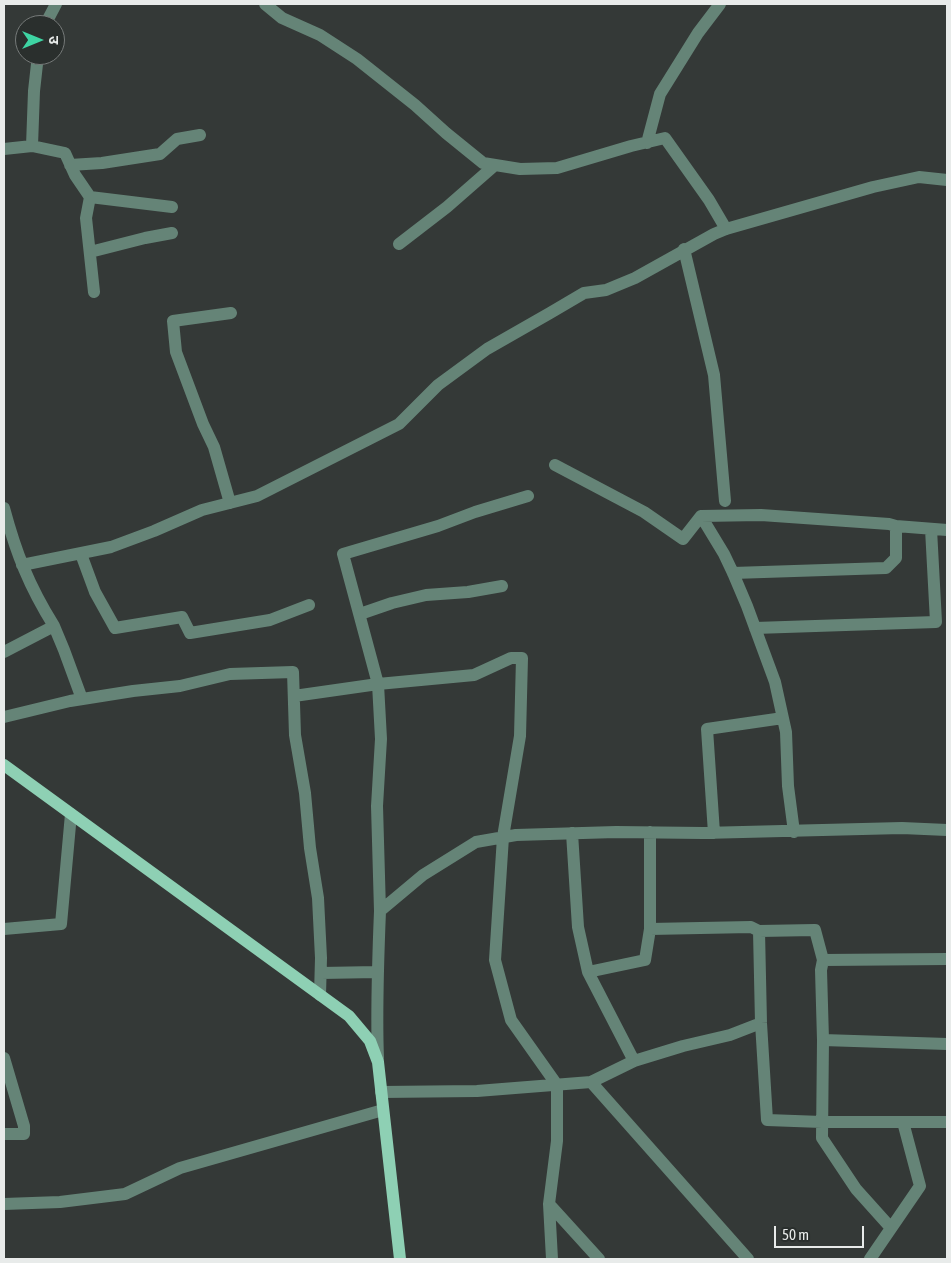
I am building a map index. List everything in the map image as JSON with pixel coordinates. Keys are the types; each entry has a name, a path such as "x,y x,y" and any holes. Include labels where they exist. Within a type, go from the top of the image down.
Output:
{"main road":[{"path":"4,765 349,1016 370,1041 378,1062 400,1259"}],"street":[{"path":"266,4 282,18 320,36 357,59 483,163 520,169 557,168 666,138 709,200 726,229"},
{"path":"647,143 660,94 698,33 720,4"},
{"path":"32,146 37,65"},
{"path":"70,165 102,163 160,154 178,139 200,134"},
{"path":"4,149 32,146 65,153 70,165 90,197 86,218 94,292"},
{"path":"399,244 447,207 495,164"},
{"path":"22,565 112,546 154,532 202,510 257,496 399,424 438,385 487,349 584,293 606,290 621,284 684,249 726,229 900,181 919,177 947,180"},
{"path":"90,197 172,207"},
{"path":"90,252 172,233"},
{"path":"684,249 714,375 725,501"},
{"path":"230,313 174,321 176,352 203,424 214,447 230,503"},
{"path":"555,465 644,512 683,539 701,516"},
{"path":"378,1062 376,1023 380,911 378,806 382,739 378,684 343,554 406,536 528,496"},
{"path":"4,508 15,548 36,597 54,626 82,699"},
{"path":"701,516 761,515 947,530"},
{"path":"701,516 733,573 775,682 786,732 788,786 794,832"},
{"path":"733,573 886,568 896,558 896,526"},
{"path":"755,628 936,622 931,529"},
{"path":"81,554 96,592 116,628 182,618 190,633 270,620 310,605"},
{"path":"360,614 426,594 468,592 502,586"},
{"path":"4,652 54,626"},
{"path":"294,696 378,684 474,675 510,658 522,658 520,736 503,837 495,960 510,1020 557,1085 557,1140 549,1204 552,1259"},
{"path":"4,717 82,699 180,686 230,674 293,672 295,735 305,793 310,848 318,898 320,995"},
{"path":"714,833 707,729 783,718"},
{"path":"4,929 61,924 71,814"},
{"path":"380,911 423,875 476,842 516,835 650,832 794,832 902,828 947,830"},
{"path":"588,972 645,960 650,929 650,832"},
{"path":"572,833 578,927 588,972 634,1061"},
{"path":"650,929 751,927 759,931 815,930 823,960 821,970 823,1040 822,1138 856,1188 891,1228"},
{"path":"759,931 761,1023 767,1120 947,1122"},
{"path":"823,960 947,959"},
{"path":"321,973 377,972"},
{"path":"382,1092 477,1090 591,1082 634,1061 683,1046 730,1035 761,1023"},
{"path":"823,1040 947,1044"},
{"path":"4,1058 24,1126 24,1134 4,1134"},
{"path":"591,1082 748,1259"},
{"path":"4,1204 60,1202 125,1194 180,1168 384,1110"},
{"path":"870,1259 920,1186 903,1122"},
{"path":"549,1204 599,1259"}]}
